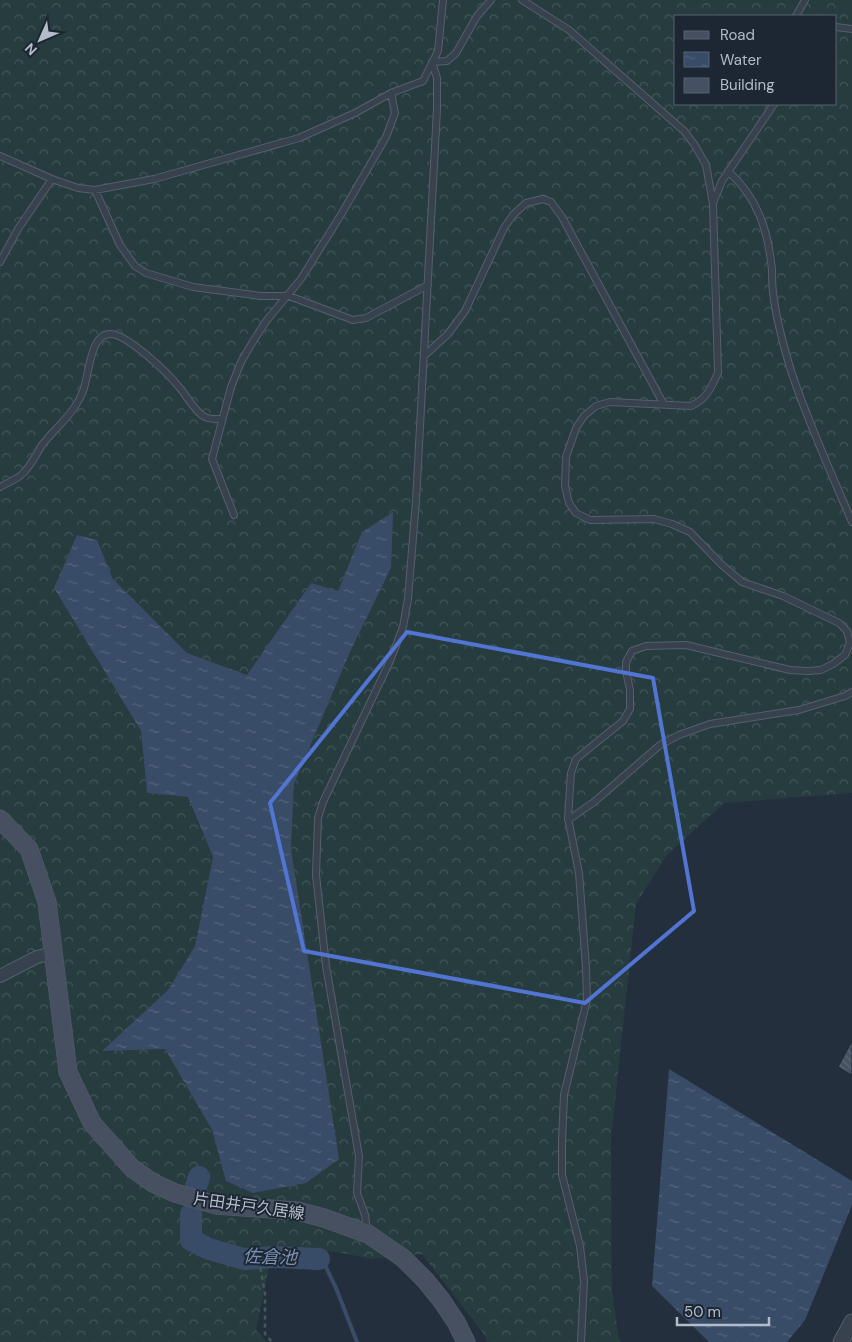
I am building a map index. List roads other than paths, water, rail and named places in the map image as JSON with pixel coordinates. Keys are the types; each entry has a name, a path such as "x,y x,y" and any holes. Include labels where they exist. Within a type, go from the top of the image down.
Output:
{"main road":[{"name":"片田井戸久居線","path":"0,819 30,849 48,902 68,1072 92,1123 132,1168 153,1183 189,1198 216,1204 297,1211 324,1218 368,1234 403,1258 426,1281 447,1308 466,1342"}],"street":[{"path":"0,976 37,957 53,953"},
{"path":"846,1339 852,1322"}],"lane":[{"path":"0,156 52,179 78,188 95,190 154,179 299,138 355,113 391,93 423,81 438,51 443,0"},
{"path":"432,62 447,62 456,53 478,16 491,0"},
{"path":"522,0 569,30 684,131 706,165 713,204 718,373 710,390 702,400 691,406 610,402 596,406 584,416 576,428 566,457 565,486 569,503 576,513 590,520 654,519 690,532 722,565 742,582 783,596 839,623 847,632 850,643 845,655 833,664 820,670 808,671 790,670 686,645 646,646 632,651 626,662 630,690 630,709 623,721 576,759 571,773 568,820 579,873 587,1000 564,1095 562,1176 580,1246 584,1281 581,1342"},
{"path":"797,15 805,0"},
{"path":"837,27 852,29"},
{"path":"368,1234 365,1215 357,1193 359,1156 326,966 316,875 318,818 323,802 390,661 403,627 408,599 415,520 437,109 437,78 432,62"},
{"path":"234,515 212,458 231,387 242,362 267,320 289,296 301,279 386,137 395,113 391,93"},
{"path":"713,204 728,171 773,105"},
{"path":"728,171 741,183 754,201 765,229 772,268 773,292 782,340 810,423 852,522"},
{"path":"0,262 18,229 52,179"},
{"path":"95,190 120,246 135,266 146,273 193,287 218,292 261,296 289,296 353,320 366,318 428,285"},
{"path":"424,356 448,334 465,311 504,228 513,215 526,203 543,199 551,202 562,217 663,404"},
{"path":"0,487 20,476 32,463 53,431 74,409 84,388 96,341 102,335 111,334 124,338 162,368 204,417 210,420 222,420"},
{"path":"568,820 594,802 660,746 679,735 710,724 799,710 852,692"}],"water":[{"path":"393,512 391,568 350,652 294,784 291,849 339,1159 306,1183 253,1193 226,1181 212,1130 165,1049 102,1051 168,990 195,946 213,857 188,797 147,793 141,731 54,588 77,535 97,540 113,579 187,653 247,675 311,583 338,591 362,532"},
{"path":"669,1069 852,1181 852,1205 805,1320 787,1342 709,1342 652,1286"}],"waterway":[{"name":"佐倉池","path":"195,1190 199,1177"},
{"name":"佐倉池","path":"191,1214 191,1240 209,1249 244,1259 276,1257 319,1259"},
{"path":"319,1259 323,1261 336,1288 357,1342"}]}
